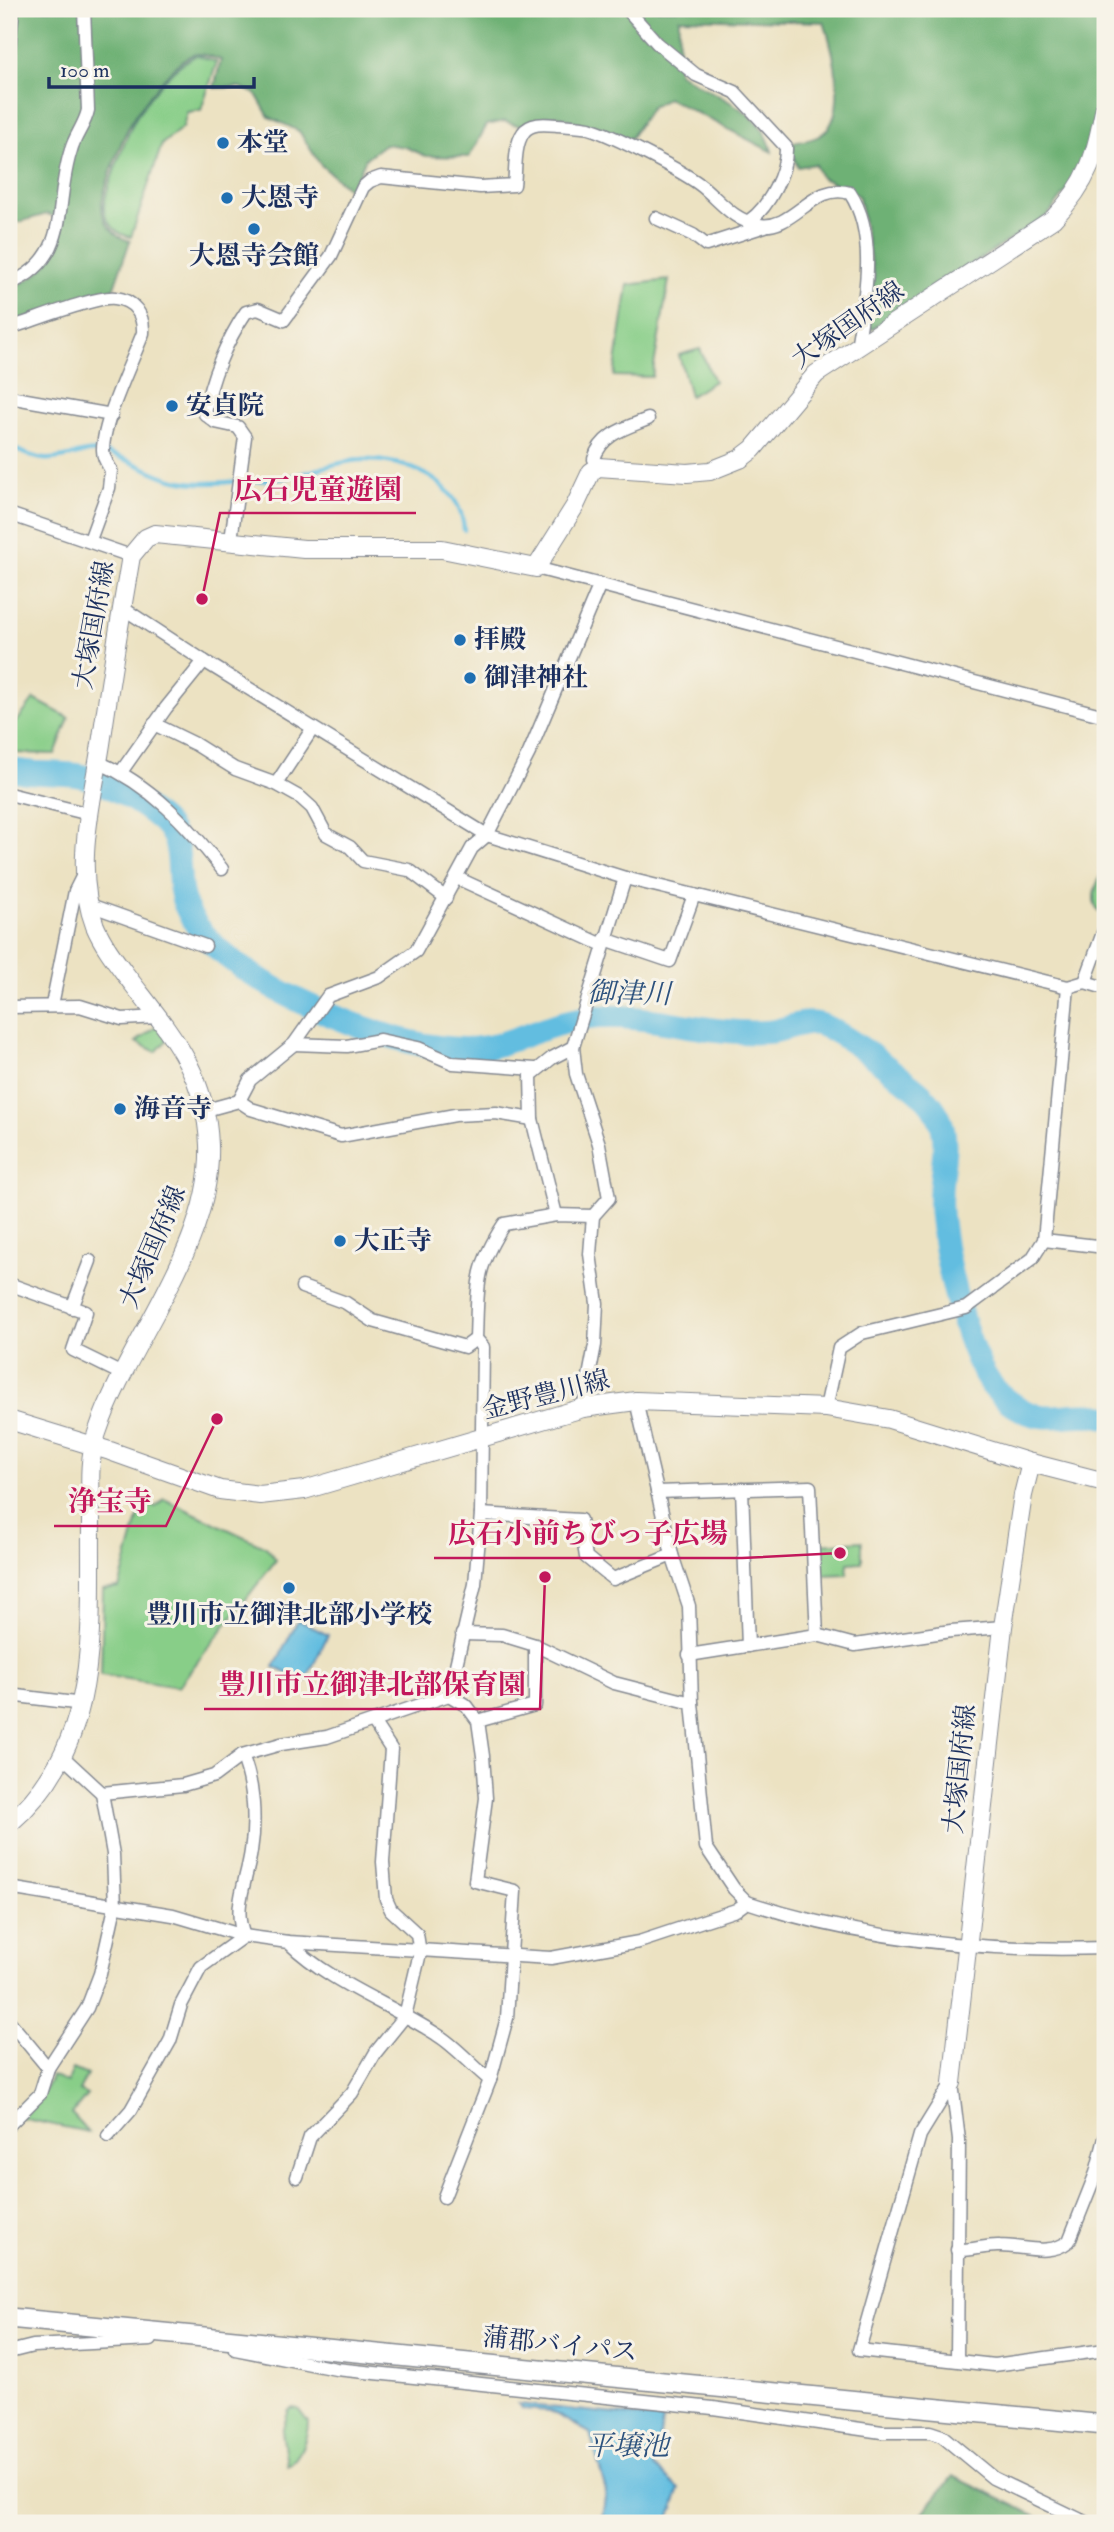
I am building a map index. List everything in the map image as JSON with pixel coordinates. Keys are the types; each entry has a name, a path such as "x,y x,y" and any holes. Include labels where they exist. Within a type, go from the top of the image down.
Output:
{"highway":[{"name":"蒲郡バイパス","path":"9,2311 1105,2425"},
{"name":"蒲郡バイパス","path":"9,2318 174,2330 1105,2416"}],"main road":[{"name":"大塚国府線","path":"598,467 687,473 727,466 753,449 816,374 1053,219 1071,201 1094,160 1105,106"},
{"path":"536,568 576,506 591,472 598,467"},
{"name":"大塚国府線","path":"11,1818 43,1791 62,1758 83,1704 90,1614 93,1447 204,1201 209,1164 206,1110 195,1074 158,1017 109,953 89,905 85,871 89,814 131,556 146,538 155,534 304,549 442,548 536,568"},
{"name":"金野豊川線","path":"9,1420 220,1490 260,1495 326,1484 583,1408 636,1401 827,1408 889,1419 1031,1463 1105,1482"},
{"name":"大塚国府線","path":"952,2083 1003,1627 1023,1494 1031,1463"}],"street":[{"path":"9,51 13,9"},
{"path":"9,284 37,268 55,238 71,150 89,110 84,9"},
{"path":"627,9 657,43 696,75 735,92 786,147 783,171 760,214 749,222"},
{"path":"231,541 245,437 238,427 215,422 205,414 207,400 231,334 246,312 258,309 285,320 331,256 363,187 370,181 381,177 481,187 514,185 524,131 545,123 588,128 624,143 703,187 735,217 768,225"},
{"path":"656,218 693,235 706,245 781,220 825,192 838,189 850,192 861,215 869,282 857,347"},
{"path":"9,328 115,297 133,304 144,323 143,333 112,415 103,449 104,460 111,470 109,488 90,540"},
{"path":"9,397 112,415"},
{"path":"598,467 594,459 601,444 616,432 648,419"},
{"path":"9,514 131,556"},
{"path":"536,568 1105,716"},
{"path":"206,1110 239,1101 250,1080 293,1044 315,1018 328,996 379,977 416,951 472,848 487,835 528,753 600,584"},
{"path":"121,607 487,835 625,878 1068,987 1085,982 1105,988"},
{"path":"121,772 154,724 204,661"},
{"path":"154,724 195,744 235,769 276,784 312,808 326,834 350,847 363,861 409,870 446,898"},
{"path":"276,784 313,727"},
{"path":"96,774 121,772 142,784 191,830 222,869"},
{"path":"9,794 89,814"},
{"path":"52,1005 75,891 85,871"},
{"path":"457,878 604,942 670,961 694,895"},
{"path":"583,1408 595,1345 597,1303 590,1254 593,1216 609,1198 599,1144 576,1074 573,1047 625,878"},
{"path":"89,905 205,946"},
{"path":"1085,982 1105,926"},
{"path":"827,1408 839,1348 862,1333 966,1308 1032,1259 1044,1240 1068,987"},
{"path":"9,1007 80,1006 122,1019 158,1017"},
{"path":"293,1044 347,1046 380,1040 418,1048 453,1063 536,1069"},
{"path":"556,1215 532,1119 531,1075 536,1069 573,1047"},
{"path":"239,1101 251,1109 341,1136 455,1115 496,1113 532,1119"},
{"path":"302,1287 346,1303 373,1321 466,1347 475,1339 479,1270 504,1224 556,1215 593,1216"},
{"path":"1044,1240 1105,1247"},
{"path":"72,1308 90,1261"},
{"path":"9,1284 86,1312 73,1350 124,1376"},
{"path":"449,1695 462,1634 471,1609 481,1514 483,1347 475,1339"},
{"path":"636,1401 672,1555 689,1606 692,1703 706,1847 730,1883 747,1902 846,1928 967,1945 1105,1948"},
{"path":"657,1492 810,1487 817,1635"},
{"path":"742,1489 748,1646"},
{"path":"481,1514 580,1520 586,1558 613,1579 672,1555"},
{"path":"689,1655 817,1635 855,1645 951,1631 1003,1627"},
{"path":"462,1634 502,1635 535,1645 614,1683 692,1703"},
{"path":"478,1721 535,1705 535,1645"},
{"path":"9,1695 83,1704"},
{"path":"444,2197 490,2080 507,2018 515,1891 475,1881 486,1798 478,1721 467,1706 449,1695"},
{"path":"102,1793 183,1785 214,1776 242,1755 281,1744 327,1737 449,1695"},
{"path":"297,2176 310,2137 352,2093 376,2052 405,2016 420,1953 417,1934 391,1910 386,1899 383,1863 391,1749 374,1723"},
{"path":"242,1755 250,1774 253,1810 251,1851 237,1919 244,1936"},
{"path":"9,2125 40,2094 48,2068 87,2008 100,1975 115,1907 113,1854 102,1793 62,1758"},
{"path":"9,1888 173,1915 244,1936 288,1942 420,1953 551,1958 605,1950 736,1910 747,1902"},
{"path":"108,2136 131,2110 170,2041 181,2005 201,1967 244,1936"},
{"path":"288,1942 308,1962 342,1985 440,2036 490,2080"},
{"path":"10,2026 48,2068"},
{"path":"952,2083 959,2140 957,2359"},
{"path":"952,2083 920,2135 859,2350 994,2365 1105,2350"},
{"path":"957,2250 976,2251 997,2245 1048,2250 1063,2246 1069,2241 1096,2173 1105,2138"},
{"path":"9,2352 33,2346 103,2341 190,2343 336,2369 699,2406 882,2431 930,2432 942,2436 993,2478 1087,2523"}],"green space":[{"path":"9,9 1105,9 1105,90 1099,102 1086,160 1078,176 1048,215 872,329 868,327 874,279 859,197 849,189 821,178 815,164 798,167 792,154 793,143 819,136 829,127 835,115 835,65 824,22 679,18 678,72 747,113 767,137 772,152 668,98 651,107 629,140 559,116 548,116 526,128 505,121 487,125 469,157 426,156 405,147 385,144 366,158 351,191 320,164 299,131 269,117 256,94 240,87 214,88 221,60 198,54 183,60 175,67 140,108 113,166 103,200 104,218 119,236 130,241 112,293 9,324 9,289 33,277 47,263 56,245 63,219 47,214 9,225"},
{"path":"197,55 217,62 201,110 187,112 183,127 162,144 131,237 126,236 109,223 104,208 123,148 137,116 156,90 180,65"},
{"path":"669,280 652,377 614,376 628,285"},
{"path":"700,349 714,381 690,396 679,355"},
{"path":"34,699 69,718 55,754 9,753 9,732"},
{"path":"1105,865 1105,906 1102,914 1094,903 1094,897"},
{"path":"157,1026 167,1040 156,1052 136,1042"},
{"path":"164,1499 266,1547 276,1560 178,1687 101,1675 103,1590 119,1588 142,1504 156,1507"},
{"path":"862,1541 862,1562 848,1563 847,1574 821,1575 819,1544"},
{"path":"73,2069 87,2075 79,2091 87,2095 72,2114 88,2132 20,2118 39,2100 52,2076 67,2083"},
{"path":"298,2409 308,2422 308,2427 299,2453 287,2465 282,2431 289,2410"},
{"path":"953,2476 1050,2523 914,2523"}],"water":[{"path":"298,1620 328,1635 305,1682 274,1667"},
{"name":"平壌池","path":"518,2404 663,2419 654,2467 680,2489 668,2521 601,2523 606,2491 590,2433 550,2411 523,2409"}],"waterway":[{"path":"9,447 44,459 91,452 107,453 175,480 203,483 283,478 351,461 378,460 396,463 413,468 442,486 461,513 464,530"},
{"name":"御津川","path":"9,769 86,777 109,786 144,807 170,830 178,850 180,883 185,905 200,930 223,953 283,993 383,1034 433,1047 478,1048 500,1044 564,1022 609,1017 744,1032 767,1032 811,1023 840,1034 912,1086 929,1101 939,1117 944,1132 940,1198 947,1257 966,1332 984,1374 1004,1397 1034,1415 1105,1417"}],"place":[{"name":"本堂","path":"223,143"},
{"name":"大恩寺","path":"227,198"},
{"name":"大恩寺会館","path":"254,229"},
{"name":"安貞院","path":"172,406"},
{"name":"広石児童遊園","path":"202,599"},
{"name":"拝殿","path":"460,640"},
{"name":"御津神社","path":"470,678"},
{"name":"海音寺","path":"120,1109"},
{"name":"大正寺","path":"340,1241"},
{"name":"浄宝寺","path":"217,1419"},
{"name":"広石小前ちびっ子広場","path":"840,1553"},
{"name":"豊川市立御津北部保育園","path":"545,1577"},
{"name":"豊川市立御津北部小学校","path":"289,1588"}]}
